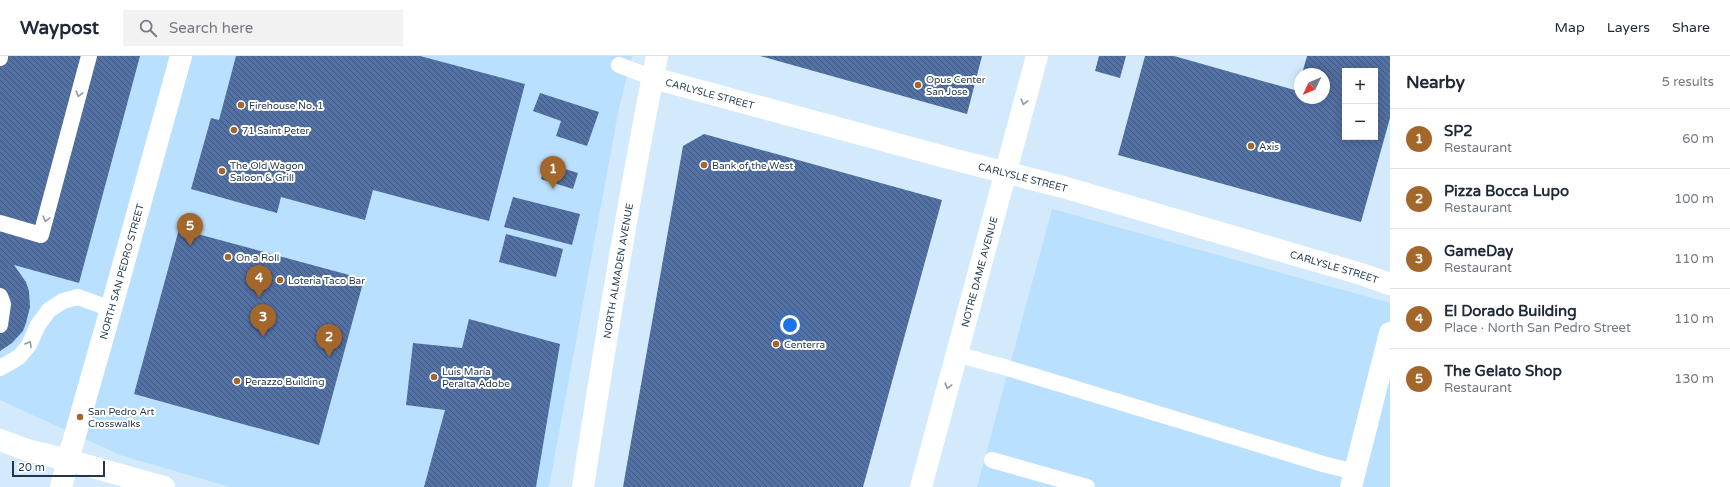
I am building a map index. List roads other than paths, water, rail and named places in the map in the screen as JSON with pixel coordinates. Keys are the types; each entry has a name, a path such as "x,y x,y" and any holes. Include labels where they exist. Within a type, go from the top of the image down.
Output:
{"street":[{"name":"NORTH SAN PEDRO STREET","path":"61,487 181,56"},
{"name":"NORTH ALMADEN AVENUE","path":"583,487 602,360 658,56"},
{"name":"NOTRE DAME AVENUE","path":"922,487 956,354 1037,56"},
{"name":"CARLYSLE STREET","path":"653,78 1101,198 1354,272 1390,284"},
{"path":"1353,479 1390,333"},
{"path":"0,440 27,450 164,487"}],"lane":[{"path":"0,223 42,235 89,56"},
{"path":"619,65 653,78"},
{"path":"0,296 3,304 0,325"},
{"path":"0,368 20,357 29,345 38,325 49,310 63,301 78,297 111,309"},
{"path":"956,354 1004,367 1324,464 1353,479"},
{"path":"992,460 1087,487"}],"place":[{"name":"Opus Center San Jose","path":"918,85"},
{"name":"Firehouse No. 1","path":"241,105"},
{"name":"71 Saint Peter","path":"234,130"},
{"name":"Axis","path":"1251,146"},
{"name":"Bank of the West","path":"704,165"},
{"name":"The Old Wagon Saloon & Grill","path":"222,171"},
{"name":"SP2","path":"553,189"},
{"name":"The Gelato Shop","path":"190,246"},
{"name":"On a Roll","path":"228,257"},
{"name":"Loteria Taco Bar","path":"280,280"},
{"name":"El Dorado Building","path":"259,298"},
{"name":"GameDay","path":"263,337"},
{"name":"Centerra","path":"776,344"},
{"name":"Pizza Bocca Lupo","path":"329,357"},
{"name":"Luis María Peralta Adobe","path":"434,377"},
{"name":"Perazzo Building","path":"237,381"},
{"name":"San Pedro Art Crosswalks","path":"80,417"}]}
